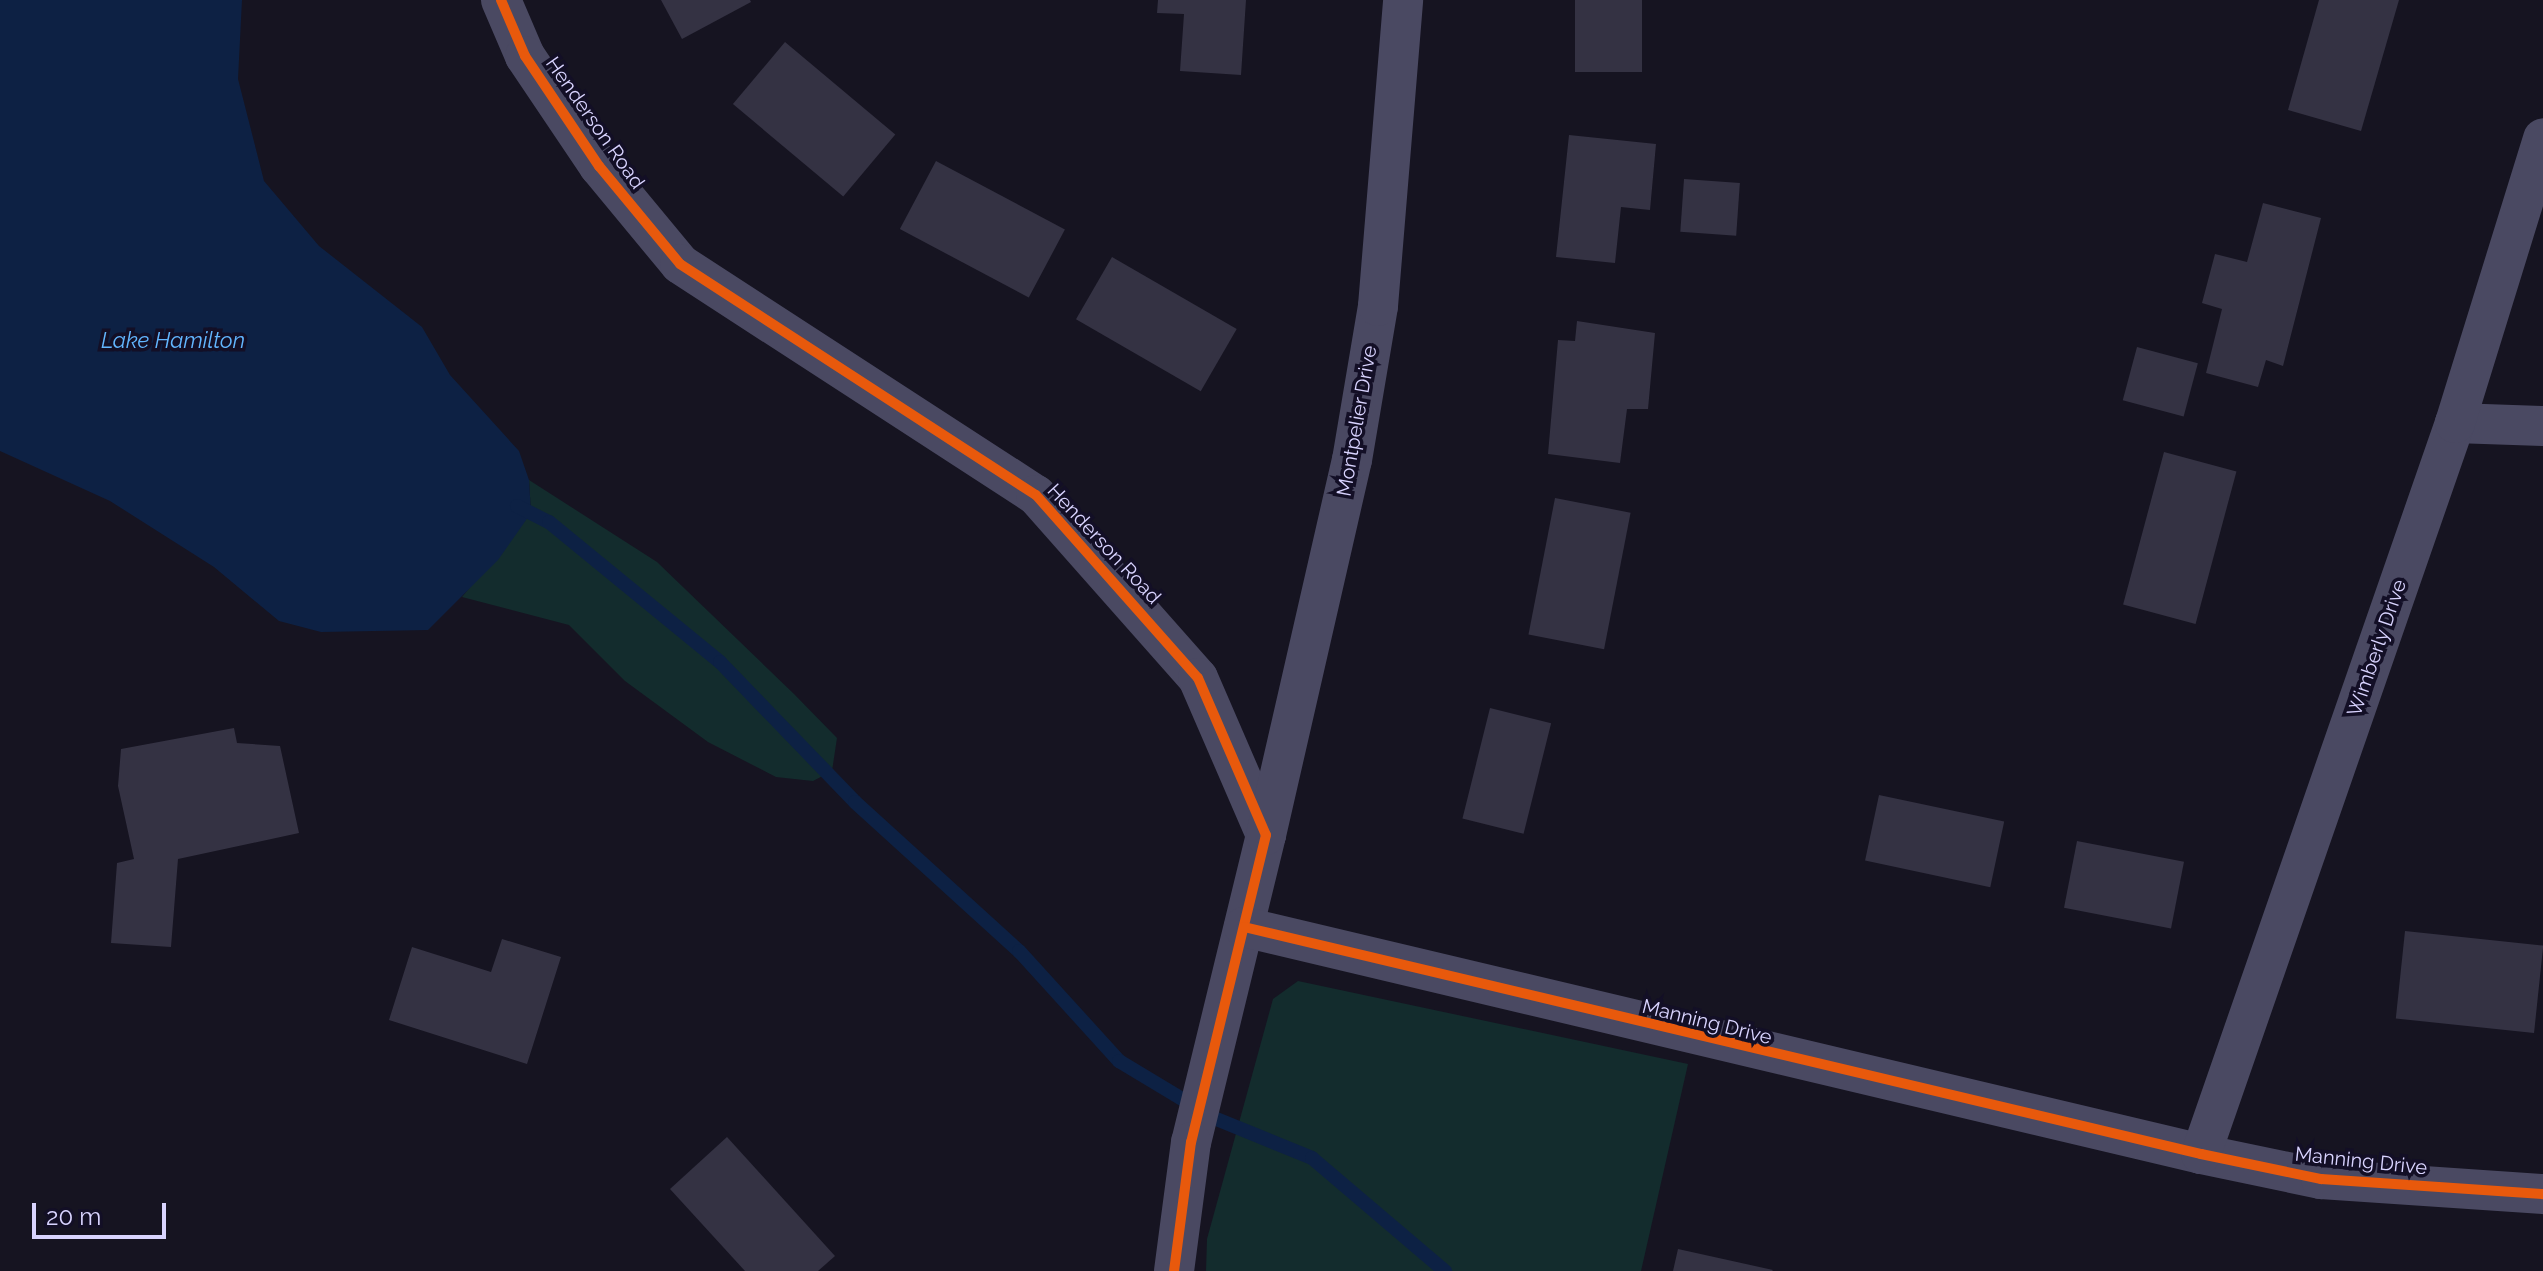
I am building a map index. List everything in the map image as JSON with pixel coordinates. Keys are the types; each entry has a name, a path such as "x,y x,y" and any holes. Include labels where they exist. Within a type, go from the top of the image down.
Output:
{"street":[{"name":"Henderson Road","path":"501,0 525,56 599,166 680,264 1036,495 1125,592 1198,678 1266,835"},
{"name":"Montpelier Drive","path":"1266,835 1352,460 1378,306 1403,0"},
{"name":"Wimberly Drive","path":"2201,1154 2455,423 2543,138"},
{"path":"2455,423 2543,426"},
{"path":"1174,1271 1191,1142 1266,835"},
{"name":"Manning Drive","path":"1244,927 2201,1154 2321,1179 2543,1194"}],"green space":[{"path":"529,480 657,562 837,738 832,771 813,781 776,777 708,742 625,681 569,625 462,597 531,513"},
{"path":"1298,981 1688,1064 1641,1271 1206,1271 1207,1239 1273,999"}],"water":[{"name":"Lake Hamilton","path":"0,0 242,0 238,79 264,181 319,246 422,327 450,375 519,451 529,480 531,513 498,560 428,630 321,632 279,621 214,567 110,501 0,451"}],"building":[{"path":"661,0 750,0 751,2 682,39"},
{"path":"1158,0 1246,0 1241,75 1180,71 1184,14 1157,13"},
{"path":"1575,0 1642,0 1642,72 1575,72"},
{"path":"2319,0 2399,0 2361,131 2288,110"},
{"path":"785,42 895,135 843,197 733,104"},
{"path":"1569,135 1656,144 1650,210 1621,207 1615,263 1556,257"},
{"path":"936,161 1065,230 1029,298 900,229"},
{"path":"1684,179 1740,183 1736,236 1680,232"},
{"path":"2263,203 2321,218 2283,366 2266,360 2258,387 2206,373 2222,309 2202,303 2215,254 2247,262"},
{"path":"1112,257 1237,329 1201,391 1076,319"},
{"path":"1577,321 1655,333 1648,409 1627,409 1620,463 1548,454 1558,340 1575,341"},
{"path":"2137,347 2198,363 2184,416 2123,400"},
{"path":"2164,452 2236,471 2196,624 2123,605"},
{"path":"1555,498 1631,513 1604,649 1528,634"},
{"path":"1490,708 1551,723 1524,834 1462,819"},
{"path":"234,728 237,743 280,746 299,833 178,859 171,947 111,943 117,863 134,859 118,786 121,749"},
{"path":"1879,795 2004,822 1990,887 1865,861"},
{"path":"2077,841 2184,862 2171,929 2064,908"},
{"path":"2405,931 2543,946 2534,1033 2396,1019"},
{"path":"502,939 561,957 527,1064 389,1020 412,947 491,972"},
{"path":"727,1137 835,1256 818,1271 745,1271 670,1189"},
{"path":"1678,1249 1773,1270 1673,1271"}],"waterway":[{"path":"517,506 549,522 720,662 855,802 1019,951 1119,1061 1214,1118 1312,1158 1445,1271"}],"cycle path":[{"path":"501,0 525,56 599,166 680,264 1036,495 1198,678 1266,835 1191,1142 1174,1271"},
{"path":"1244,927 2201,1154 2321,1179 2543,1194"}]}
